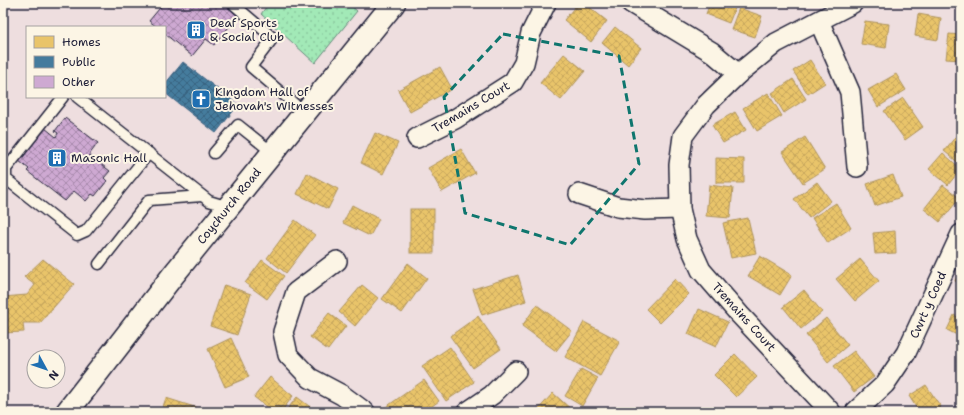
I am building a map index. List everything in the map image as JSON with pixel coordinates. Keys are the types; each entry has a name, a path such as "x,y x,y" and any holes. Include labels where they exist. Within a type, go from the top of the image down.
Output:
{"main road":[{"name":"Coychurch Road","path":"67,412 174,274 394,3"}],"street":[{"name":"Tremains Court","path":"416,138 455,119 513,82 524,63 531,33 546,3"},
{"path":"631,3 706,48 738,74"},
{"name":"Tremains Court","path":"831,412 740,315 701,270 687,239 680,209 679,165 683,136 706,105 738,74 776,43 853,3"},
{"path":"819,21 850,92 857,167"},
{"path":"580,194 618,207 645,210 680,209"},
{"name":"Cwrt y Coed","path":"855,412 885,384 906,353 961,234"},
{"path":"337,261 296,292 283,332 288,355 310,378 342,395 365,412"},
{"path":"467,412 492,395 516,371"}],"lane":[{"path":"232,3 273,38 251,67 305,113"},
{"path":"62,98 6,169 6,179 77,235 86,231 149,153"},
{"path":"78,98 202,196 210,201 229,207"},
{"path":"214,153 238,125 273,153"},
{"path":"99,264 149,200 202,196"}],"highlighted area":[{"path":"503,34 619,56 639,164 570,245 465,213 444,97"}],"green space":[{"path":"269,3 348,3 357,11 315,63 261,14"}],"building: Homes":[{"path":"578,3 584,3 607,21 591,42 564,20"},
{"path":"710,3 737,3 729,23 706,14"},
{"path":"739,8 762,16 755,37 731,29"},
{"path":"918,14 941,18 938,40 915,36"},
{"path":"865,21 889,24 886,48 861,44"},
{"path":"615,27 641,48 628,65 602,43"},
{"path":"949,34 961,35 961,60 946,59"},
{"path":"564,54 585,71 561,100 540,83"},
{"path":"810,60 825,83 808,94 793,71"},
{"path":"440,67 452,89 410,112 398,90"},
{"path":"896,74 906,90 878,107 868,90"},
{"path":"793,79 806,99 784,113 772,93"},
{"path":"768,93 782,116 757,131 743,108"},
{"path":"903,98 923,127 905,140 884,111"},
{"path":"735,112 746,130 723,143 712,125"},
{"path":"375,133 398,143 383,174 361,163"},
{"path":"957,135 961,139 961,165 944,151"},
{"path":"805,137 825,169 803,183 782,152"},
{"path":"461,149 475,173 442,192 428,168"},
{"path":"943,153 961,169 948,185 929,169"},
{"path":"716,158 744,159 744,183 716,183"},
{"path":"307,173 338,189 328,209 297,194"},
{"path":"893,175 901,197 875,206 867,184"},
{"path":"817,182 831,201 809,218 794,199"},
{"path":"709,185 733,188 730,218 706,216"},
{"path":"943,185 960,198 940,222 924,209"},
{"path":"836,203 851,228 828,243 812,218"},
{"path":"352,205 379,219 370,236 343,223"},
{"path":"410,209 434,209 434,253 410,253"},
{"path":"748,218 756,253 731,258 723,223"},
{"path":"295,220 315,235 286,273 267,258"},
{"path":"895,231 896,253 875,254 873,233"},
{"path":"760,256 792,275 780,295 748,276"},
{"path":"43,259 74,284 40,323 23,323 24,332 3,333 3,297 27,295 35,285 24,277"},
{"path":"860,259 879,281 855,301 836,279"},
{"path":"262,260 284,276 267,299 245,283"},
{"path":"408,263 427,278 402,313 382,299"},
{"path":"961,268 961,283 955,281"},
{"path":"518,275 526,301 482,315 473,289"},
{"path":"675,279 689,294 660,323 646,309"},
{"path":"224,285 251,294 237,335 210,326"},
{"path":"362,285 378,298 355,326 339,312"},
{"path":"804,290 822,312 801,329 783,307"},
{"path":"537,305 572,331 556,351 522,326"},
{"path":"699,309 728,322 716,347 688,334"},
{"path":"329,313 346,326 328,350 310,337"},
{"path":"954,315 961,319 961,337 947,330"},
{"path":"478,316 501,349 473,368 450,336"},
{"path":"826,318 848,345 828,362 806,335"},
{"path":"584,322 620,341 600,376 565,357"},
{"path":"231,338 249,377 225,387 208,349"},
{"path":"450,347 474,382 446,401 422,366"},
{"path":"854,351 874,377 854,392 834,366"},
{"path":"735,354 757,377 736,397 714,375"},
{"path":"581,369 598,378 582,406 565,396"},
{"path":"270,377 293,396 281,412 273,412 254,397"},
{"path":"424,380 439,401 424,412 390,412 386,407"},
{"path":"926,385 941,407 934,412 919,412 909,396"},
{"path":"553,393 572,410 570,412 536,412"},
{"path":"297,397 317,412 285,412"},
{"path":"166,398 204,410 203,412 161,412"}],"building: Public":[{"name":"Kingdom Hall of Jehovah's Witnesses","path":"183,62 238,105 216,133 166,94 166,83"}],"building: Other":[{"name":"Deaf Sports & Social Club","path":"164,3 223,3 238,16 214,45 206,39 192,56 166,35 166,26 156,26 149,21"},
{"name":"Masonic Hall","path":"65,118 98,143 89,155 110,171 104,178 107,181 95,196 92,194 86,201 74,191 65,201 27,171 29,169 19,161 45,128 56,137 58,133 55,131"}],"place":[{"name":"Deaf Sports & Social Club","path":"196,30"},
{"name":"Kingdom Hall of Jehovah's Witnesses","path":"201,99"},
{"name":"Masonic Hall","path":"57,158"}]}
